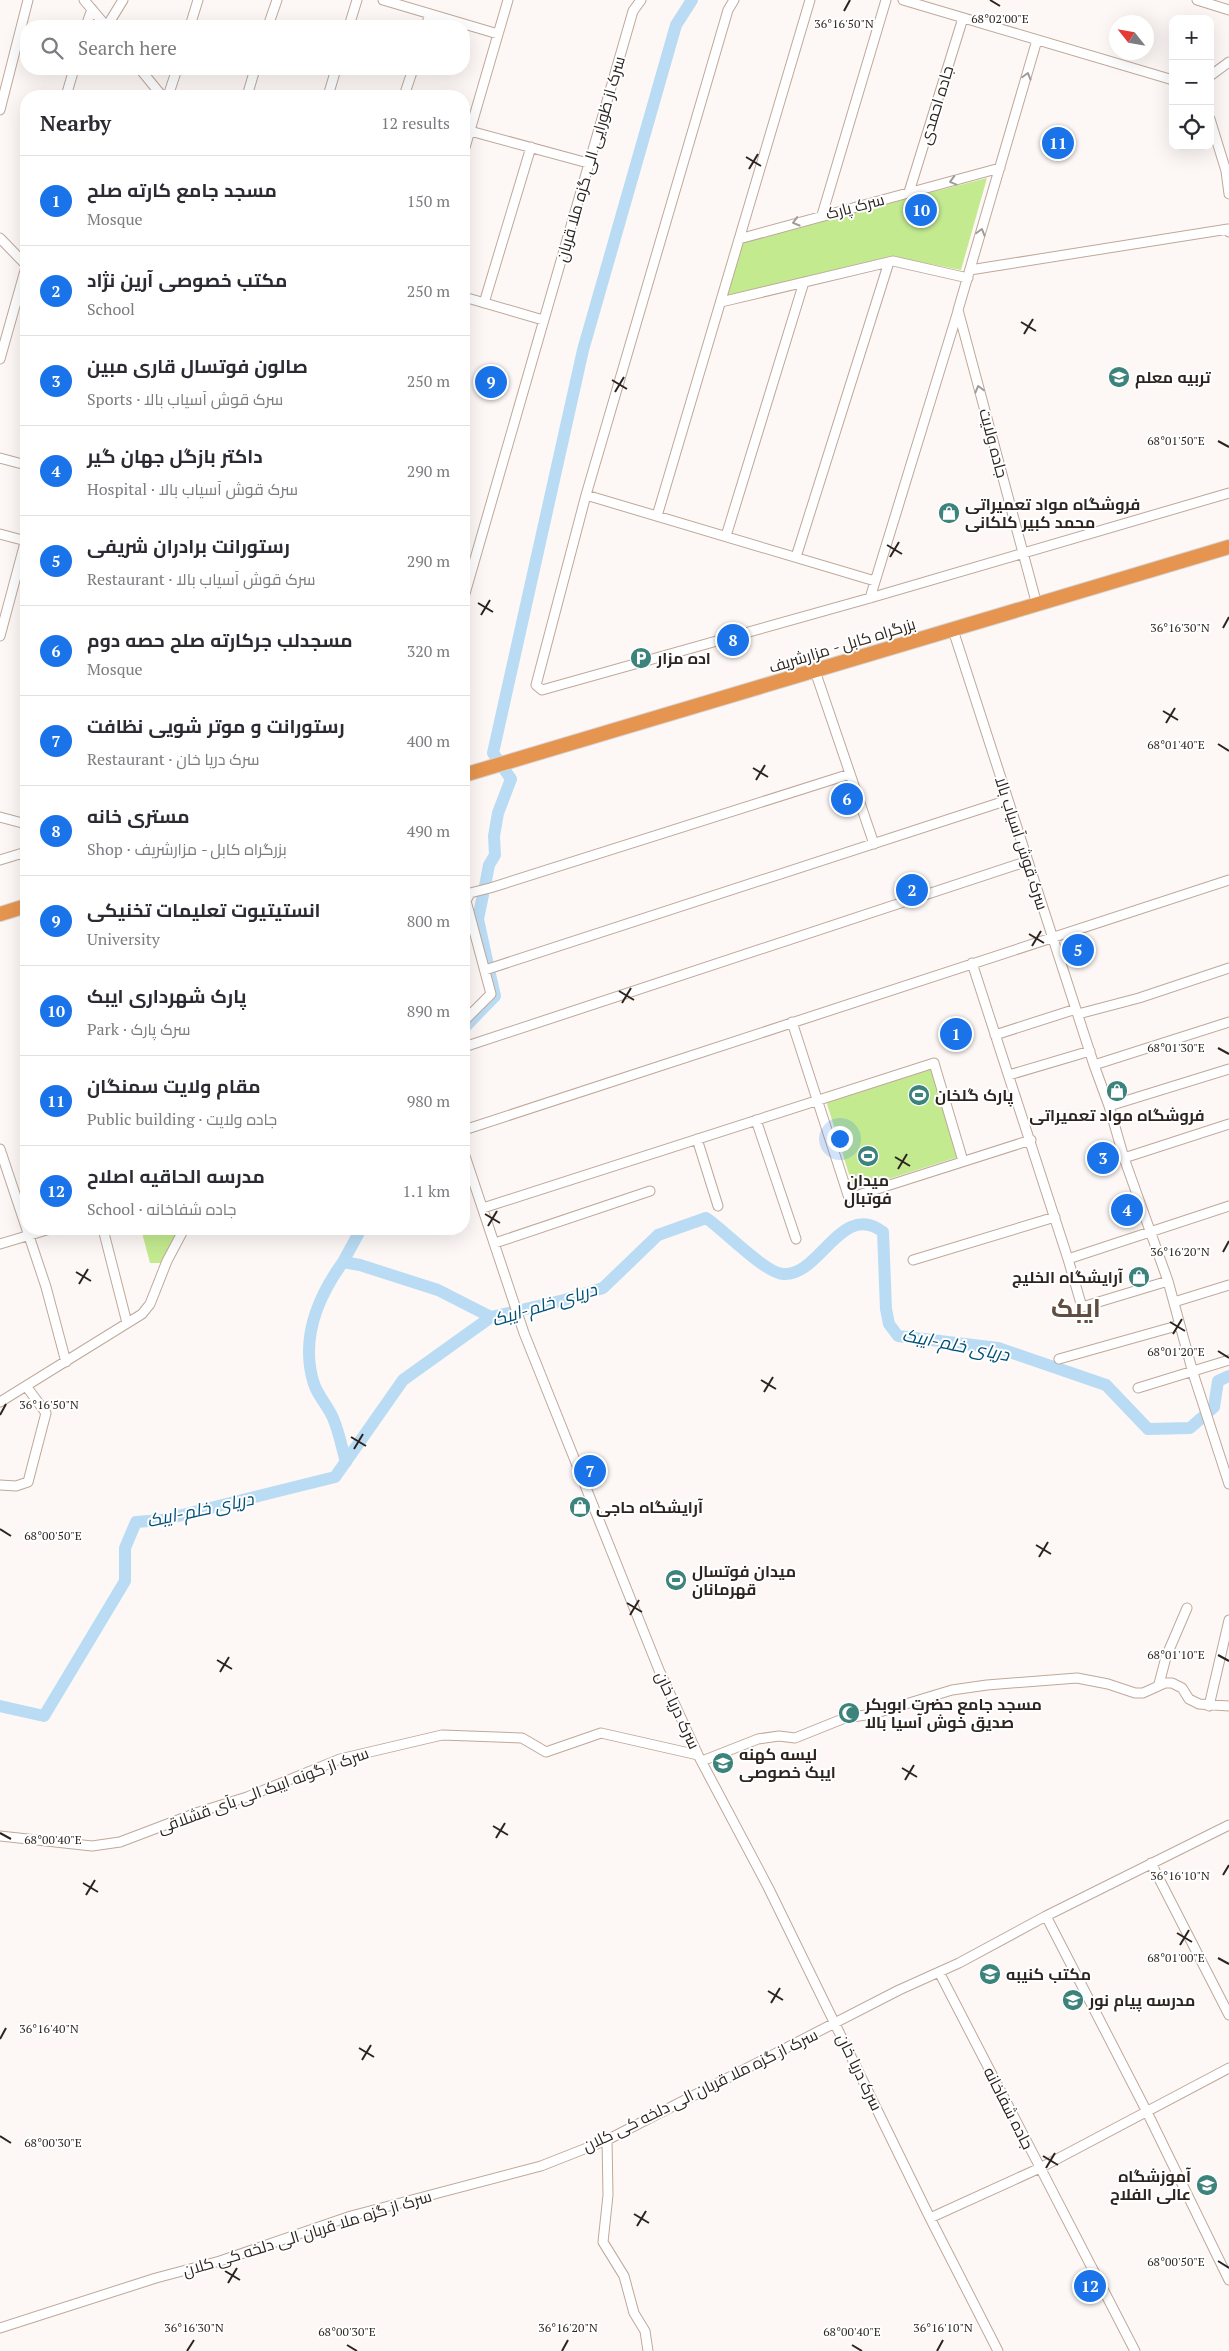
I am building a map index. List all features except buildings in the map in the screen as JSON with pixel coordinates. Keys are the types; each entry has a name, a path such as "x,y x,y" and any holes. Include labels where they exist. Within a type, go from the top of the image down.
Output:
{"highway":[{"name":"بزرگراه کابل - مزارشریف","path":"470,773 1229,547"},
{"path":"0,914 20,908"}],"street":[{"path":"23,20 28,0"},
{"path":"84,0 102,20"},
{"path":"111,20 124,0"},
{"path":"192,20 198,0"},
{"path":"270,20 276,0"},
{"path":"351,20 357,0"},
{"path":"383,0 450,20"},
{"path":"508,0 470,131 588,163"},
{"name":"سرک از ظورایی الی گزه ملا قربان","path":"470,577 633,11 641,0"},
{"path":"734,0 728,10 586,495 536,685 542,690 870,598 1229,493"},
{"path":"657,516 810,0"},
{"path":"822,215 886,0"},
{"path":"903,0 1169,79"},
{"path":"1197,0 1206,1 1229,10"},
{"path":"88,20 92,9"},
{"path":"428,20 430,14"},
{"name":"جاده احمدی","path":"909,192 963,18"},
{"path":"470,26 498,34"},
{"path":"0,110 20,31"},
{"path":"870,598 1038,40"},
{"path":"1214,73 1229,62"},
{"path":"68,90 72,75"},
{"path":"145,75 157,90"},
{"path":"170,90 175,75"},
{"path":"249,90 253,75"},
{"path":"330,90 334,75"},
{"path":"406,90 411,75"},
{"path":"1214,131 1228,171 1229,194"},
{"path":"484,303 531,147"},
{"name":"سرک پارک","path":"739,239 1000,168"},
{"path":"721,302 893,261 969,274 1229,229"},
{"path":"0,238 20,260"},
{"path":"796,557 889,262"},
{"path":"726,536 804,282"},
{"path":"0,360 20,288"},
{"path":"470,299 543,320"},
{"name":"جاده ولایت","path":"958,310 1038,605"},
{"path":"0,458 20,463"},
{"path":"586,495 875,581"},
{"path":"0,534 20,539"},
{"path":"0,636 3,613 20,559"},
{"name":"سرک قوش آسیاب بالا","path":"953,630 1109,1106 1124,1158 1168,1281 1193,1373 1229,1484"},
{"path":"815,671 874,844"},
{"path":"470,892 490,888 850,774"},
{"path":"485,970 1008,800"},
{"path":"0,817 20,822"},
{"path":"0,860 20,852"},
{"path":"470,1045 1028,861"},
{"path":"470,1128 972,962 1229,880"},
{"path":"470,916 491,994 470,1015"},
{"path":"972,962 1031,1140 1082,1307 1168,1281"},
{"path":"995,1035 1077,1011 1138,998 1229,968"},
{"path":"792,1022 850,1198 1031,1140"},
{"path":"1094,1065 1229,1022"},
{"path":"1009,1076 1090,1051"},
{"path":"483,1208 934,1063 963,1161"},
{"path":"1109,1106 1229,1068"},
{"path":"756,1120 796,1239"},
{"path":"1124,1158 1229,1124"},
{"path":"697,1139 718,1206"},
{"path":"0,1149 20,1213"},
{"name":"سرک دریا خان","path":"470,1170 524,1333 659,1670 700,1758 768,1887 930,2218 998,2351"},
{"path":"495,1243 650,1191"},
{"path":"1068,1258 1229,1206"},
{"path":"913,1260 1055,1217"},
{"path":"0,1244 30,1235"},
{"path":"105,1235 127,1323"},
{"path":"1,1398 26,1386 142,1314 150,1304 167,1260 181,1235"},
{"path":"27,1236 46,1287 66,1362"},
{"path":"1174,1302 1229,1285"},
{"path":"1059,1359 1180,1324"},
{"path":"1138,1388 1193,1373 1229,1360"},
{"path":"0,1486 16,1486 28,1482 35,1461 46,1413 26,1386"},
{"path":"1159,1684 1166,1657 1187,1608"},
{"path":"1209,1706 1229,1620"},
{"path":"700,1758 758,1739 778,1736 795,1738 846,1718 873,1714 952,1690 1038,1680 1077,1678 1108,1684 1135,1693 1143,1693 1159,1684 1165,1683 1177,1686 1193,1702 1209,1706 1229,1706"},
{"name":"سرک از گونه ایبک الی بآی قشلاقی","path":"0,1836 92,1846 120,1842 199,1812 247,1797 340,1759 442,1735 522,1738 546,1752 600,1733 700,1758"},
{"name":"سرک از گزه ملا قربان الی دلخه کی کلان","path":"0,2328 156,2278 220,2261 351,2216 541,2166 607,2140 899,1990 1151,1863 1229,1826"},
{"path":"1151,1863 1229,2015"},
{"path":"1046,1916 1147,2112 1229,2280"},
{"name":"جاده شفاخانه","path":"938,1972 1135,2351"},
{"path":"930,2218 1040,2168 1229,2068"},
{"path":"607,2140 608,2195 603,2242 624,2276 634,2313 645,2331 648,2351"}],"green space":[{"path":"987,178 961,270 895,257 726,297 740,242"},
{"name":"پارک گلخان","path":"931,1068 958,1157 854,1190 826,1101"},
{"path":"143,1235 177,1235 161,1263 150,1263"}],"waterway":[{"path":"485,886 489,865 495,855 494,836 498,813 511,779 493,753 583,350 676,25 692,0"},
{"path":"483,895 478,919 488,965"},
{"path":"470,1022 495,996 490,974"},
{"name":"دریای خلم-ایبک","path":"0,1706 44,1716 125,1581 125,1548 136,1522 162,1520 335,1477 403,1380 491,1317 564,1300 603,1288 658,1235 706,1218 755,1259 775,1272 783,1274 796,1272 808,1264 843,1232 855,1225 868,1225 883,1232 886,1309 889,1324 898,1336 998,1348 1106,1385 1148,1429 1190,1428 1214,1407 1218,1381 1229,1376"},
{"path":"343,1262 358,1235"},
{"path":"346,1462 333,1418 314,1384 310,1368 309,1351 310,1336 319,1305 343,1262 360,1265 438,1290 491,1317"}],"place":[{"name":"مقام ولایت سمنگان","path":"1058,143"},
{"name":"پارک شهرداری ایبک","path":"921,210"},
{"name":"تربیه معلم","path":"1119,377"},
{"name":"انستیتیوت تعلیمات تخنیکی","path":"491,382"},
{"name":"فروشگاه مواد تعمیراتی محمد کبیر کلکانی","path":"949,513"},
{"name":"مستری خانه","path":"733,640"},
{"name":"اده مزار","path":"641,658"},
{"name":"مسجدلب جرکارته صلح حصه دوم","path":"847,799"},
{"name":"مکتب خصوصی آرین نژاد","path":"912,890"},
{"name":"رستورانت برادران شریفی","path":"1078,950"},
{"name":"مسجد جامع کارته صلح","path":"956,1034"},
{"name":"فروشگاه مواد تعمیراتی","path":"1117,1091"},
{"name":"پارک گلخان","path":"919,1095"},
{"name":"میدان فوتبال","path":"868,1156"},
{"name":"صالون فوتسال قاری مبین","path":"1103,1158"},
{"name":"داکتر بازگل جهان گیر","path":"1127,1210"},
{"name":"آرایشگاه الخلیج","path":"1139,1277"},
{"name":"رستورانت و موتر شویی نظافت","path":"590,1471"},
{"name":"آرایشگاه حاجی","path":"580,1507"},
{"name":"میدان فوتسال قهرمانان","path":"676,1580"},
{"name":"مسجد جامع حضرت ابوبکر صدیق خوش آسیا بالا","path":"849,1713"},
{"name":"لیسه کهنه ایبک خصوصی","path":"723,1763"},
{"name":"مکتب کنیبه","path":"990,1974"},
{"name":"مدرسه پیام نور","path":"1073,2000"},
{"name":"آموزشگاه عالی الفلاح","path":"1207,2185"},
{"name":"مدرسه الحاقیه اصلاح","path":"1090,2286"}],"district":[{"name":"ایبک","path":"1076,1307"}]}
